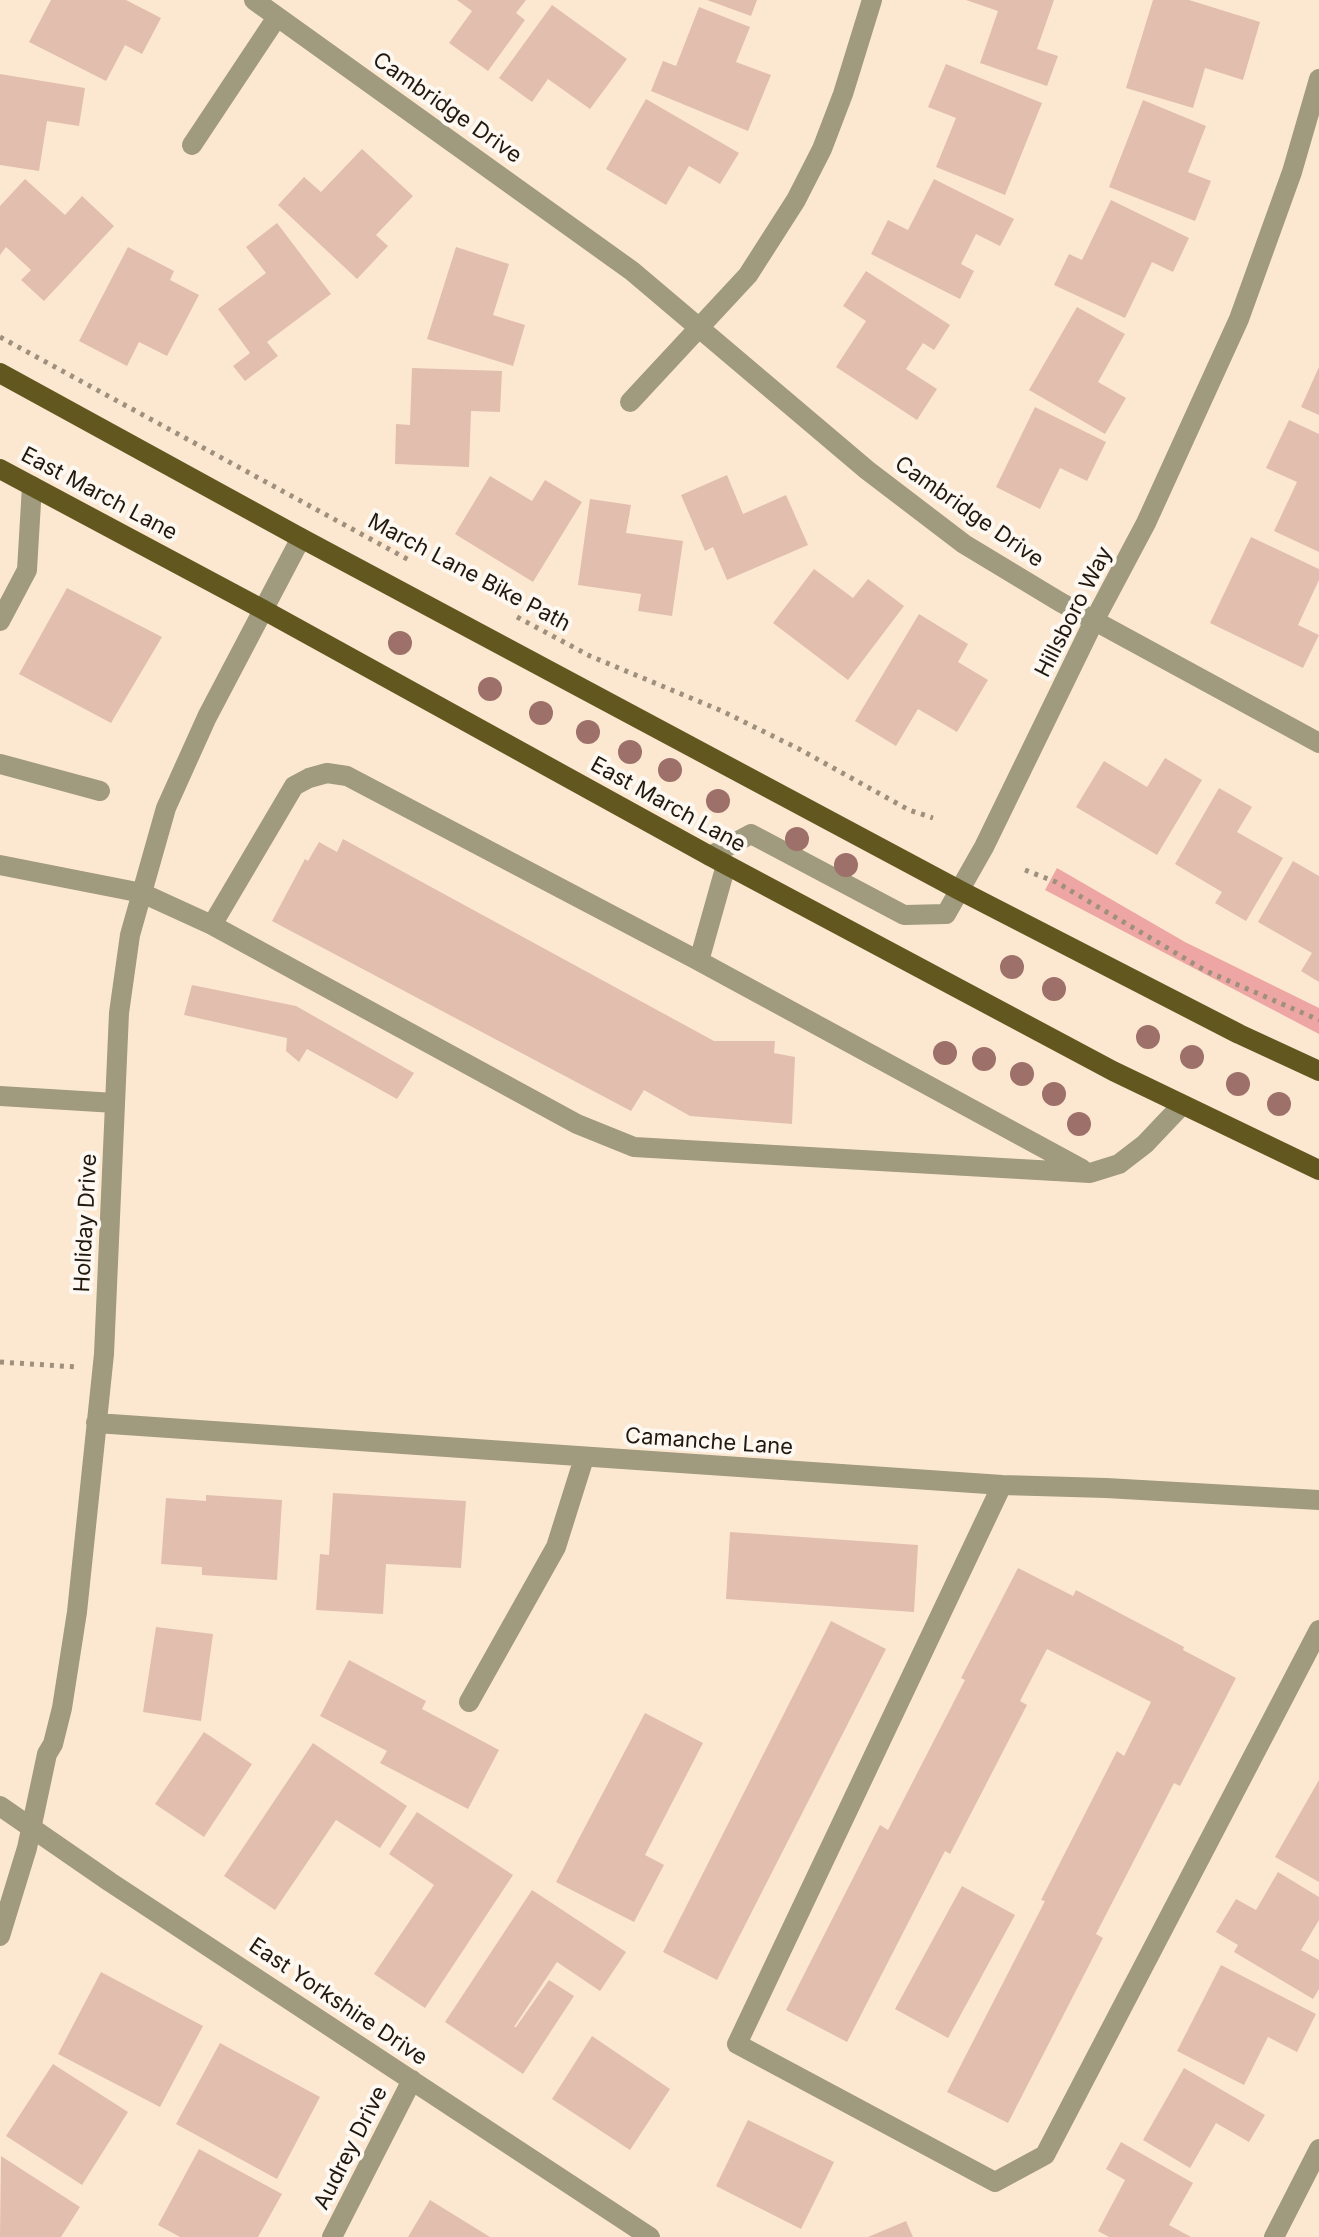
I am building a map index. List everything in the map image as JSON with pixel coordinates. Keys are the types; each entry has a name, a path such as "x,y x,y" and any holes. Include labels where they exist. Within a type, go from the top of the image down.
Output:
{"main road":[{"path":"0,373 301,538 961,891 1239,1034 1319,1071"},
{"name":"East March Lane","path":"0,469 1113,1071 1319,1170"}],"street":[{"name":"Cambridge Drive","path":"254,0 621,263 867,470 964,544 1094,621 1319,743"},
{"path":"630,402 748,275 796,200 833,121 872,0"},
{"path":"192,145 277,17"},
{"name":"Hillsboro Way","path":"718,860 751,834 904,915 946,914 961,891 1094,621 1146,523 1239,319 1292,172 1319,79"},
{"path":"0,621 27,570 32,486"},
{"name":"Holiday Drive","path":"0,1936 9,1913 47,1754 53,1744 62,1708 77,1612 102,1369 119,1013 130,935 166,808 207,717 301,538"},
{"path":"0,764 100,791"},
{"path":"212,925 294,786 327,773 347,776 699,961 1090,1173"},
{"path":"699,961 718,860"},
{"path":"0,865 142,893 212,925 577,1124 634,1147 1090,1173 1119,1164 1145,1144 1182,1105"},
{"path":"0,1096 115,1103"},
{"name":"Camanche Lane","path":"96,1423 1002,1485 1319,1500"},
{"path":"469,1702 556,1547 584,1458"},
{"path":"1002,1485 737,2044 995,2182 1045,2155 1319,1630"},
{"name":"East Yorkshire Drive","path":"0,1806 110,1882 650,2237"},
{"name":"Audrey Drive","path":"332,2237 412,2080"},
{"path":"1274,2237 1319,2149"}],"path":[{"name":"March Lane Bike Path","path":"0,337 414,563"},
{"name":"March Lane Bike Path","path":"508,613 590,656 722,711 799,749 909,810 933,818"},
{"path":"1025,870 1056,882 1206,971 1319,1020"},
{"path":"0,1362 102,1369"}],"shaded area":[{"path":"1057,868 1185,942 1319,1008 1319,1034 1045,890"}],"building":[{"path":"51,0 126,0 161,18 142,54 125,45 106,81 29,42"},
{"path":"457,0 526,0 516,13 525,20 488,71 449,43 472,11"},
{"path":"707,0 757,0 751,16"},
{"path":"966,0 1054,0 1037,49 1058,56 1047,86 980,63 998,11"},
{"path":"1153,0 1189,0 1260,22 1243,80 1205,68 1193,108 1126,88"},
{"path":"552,5 627,59 590,109 548,79 532,102 499,78"},
{"path":"699,7 750,27 736,62 771,75 748,131 651,91 663,61 676,66"},
{"path":"946,64 1042,103 1005,195 936,167 956,118 928,107"},
{"path":"0,74 85,88 79,126 47,121 39,171 0,165"},
{"path":"646,99 739,153 720,184 689,166 666,205 606,169"},
{"path":"1143,100 1206,126 1188,172 1211,181 1195,221 1109,187"},
{"path":"362,149 413,196 376,235 388,246 357,279 278,205 304,177 321,192"},
{"path":"25,179 65,215 82,196 114,226 44,301 21,280 31,270 6,247 0,255 0,206"},
{"path":"934,179 1014,219 1000,246 976,234 961,264 974,271 960,299 871,254 888,220 908,230"},
{"path":"1111,200 1189,238 1173,272 1152,262 1125,318 1054,285 1069,254 1082,260"},
{"path":"277,223 331,294 267,342 278,356 245,381 233,366 250,353 218,309 266,273 246,247"},
{"path":"128,247 174,271 170,280 199,295 167,356 139,342 127,366 79,341"},
{"path":"456,247 509,264 493,315 525,325 513,366 427,339"},
{"path":"866,271 950,325 934,350 923,343 906,369 937,389 917,420 836,367 866,321 843,306"},
{"path":"1077,307 1125,334 1098,382 1126,398 1105,434 1029,390"},
{"path":"1319,367 1319,415 1301,407"},
{"path":"412,368 502,371 500,412 471,411 469,467 395,464 396,424 410,425"},
{"path":"1035,407 1106,442 1087,481 1060,468 1040,509 996,487"},
{"path":"1289,420 1319,434 1319,552 1274,531 1297,482 1266,468"},
{"path":"727,475 743,514 786,495 808,545 727,580 713,547 705,551 681,495"},
{"path":"490,476 532,501 545,480 582,502 533,582 455,534"},
{"path":"590,499 631,505 626,533 683,541 672,616 638,611 641,594 578,585"},
{"path":"1251,537 1319,569 1319,580 1298,625 1319,635 1303,668 1210,623"},
{"path":"814,569 853,598 868,579 904,606 848,680 773,623"},
{"path":"67,588 162,637 111,723 19,674"},
{"path":"919,614 968,644 958,662 988,680 957,732 918,709 896,746 855,721"},
{"path":"1165,758 1202,780 1157,855 1076,807 1104,761 1147,787"},
{"path":"1219,788 1252,807 1237,832 1283,858 1246,921 1215,903 1222,892 1175,864"},
{"path":"343,839 714,1041 775,1041 774,1053 795,1057 792,1124 690,1116 644,1090 631,1111 272,921 305,859 308,861 319,842 337,852"},
{"path":"1293,861 1319,876 1319,982 1301,971 1312,953 1258,922"},
{"path":"192,985 296,1006 414,1073 397,1099 307,1049 299,1062 286,1051 287,1038 184,1015"},
{"path":"333,1493 466,1501 461,1568 386,1564 383,1614 316,1610 320,1554 329,1555"},
{"path":"206,1495 282,1500 277,1580 202,1575 202,1567 161,1564 166,1498 206,1501"},
{"path":"730,1532 918,1545 914,1612 726,1599"},
{"path":"1018,1568 1073,1596 1076,1590 1236,1678 1180,1786 1174,1783 1096,1934 1103,1938 1008,2123 947,2092 1045,1901 1041,1900 1117,1751 1124,1756 1151,1702 1047,1649 1020,1701 1027,1705 950,1854 945,1851 847,2042 786,2010 880,1825 888,1830"},
{"path":"831,1621 886,1649 717,1980 663,1952"},
{"path":"156,1627 213,1634 201,1721 143,1712"},
{"path":"349,1660 426,1701 422,1709 499,1750 468,1809 380,1763 387,1751 320,1716"},
{"path":"645,1713 703,1743 645,1855 664,1865 634,1922 556,1882"},
{"path":"204,1732 252,1764 204,1837 155,1804"},
{"path":"313,1743 407,1806 380,1848 336,1820 275,1910 224,1876"},
{"path":"1319,1780 1319,1882 1275,1857"},
{"path":"417,1812 513,1875 425,2008 374,1974 434,1885 389,1854"},
{"path":"1278,1872 1319,1897 1319,1920 1301,1950 1319,1960 1319,1989 1313,1999 1234,1952 1238,1945 1216,1932 1236,1899 1256,1910"},
{"path":"962,1886 1015,1915 948,2038 895,2009"},
{"path":"532,1890 626,1952 600,1991 557,1962 514,2027 549,1980 574,1996 523,2074 445,2022"},
{"path":"1221,1965 1316,2014 1297,2052 1268,2037 1244,2085 1177,2051"},
{"path":"101,1972 203,2026 160,2107 58,2054"},
{"path":"592,2036 670,2089 630,2150 552,2099"},
{"path":"220,2043 320,2097 277,2179 176,2124"},
{"path":"53,2064 128,2112 82,2185 6,2136"},
{"path":"1184,2068 1265,2115 1249,2142 1216,2123 1190,2168 1143,2140"},
{"path":"748,2120 834,2162 801,2229 716,2186"},
{"path":"1121,2142 1193,2183 1169,2225 1191,2237 1109,2237 1098,2231 1125,2180 1106,2169"},
{"path":"199,2149 282,2194 258,2237 180,2237 158,2225"},
{"path":"1,2156 80,2207 61,2237 0,2237"},
{"path":"430,2200 490,2237 408,2237"},
{"path":"906,2221 913,2237 868,2237"}]}
